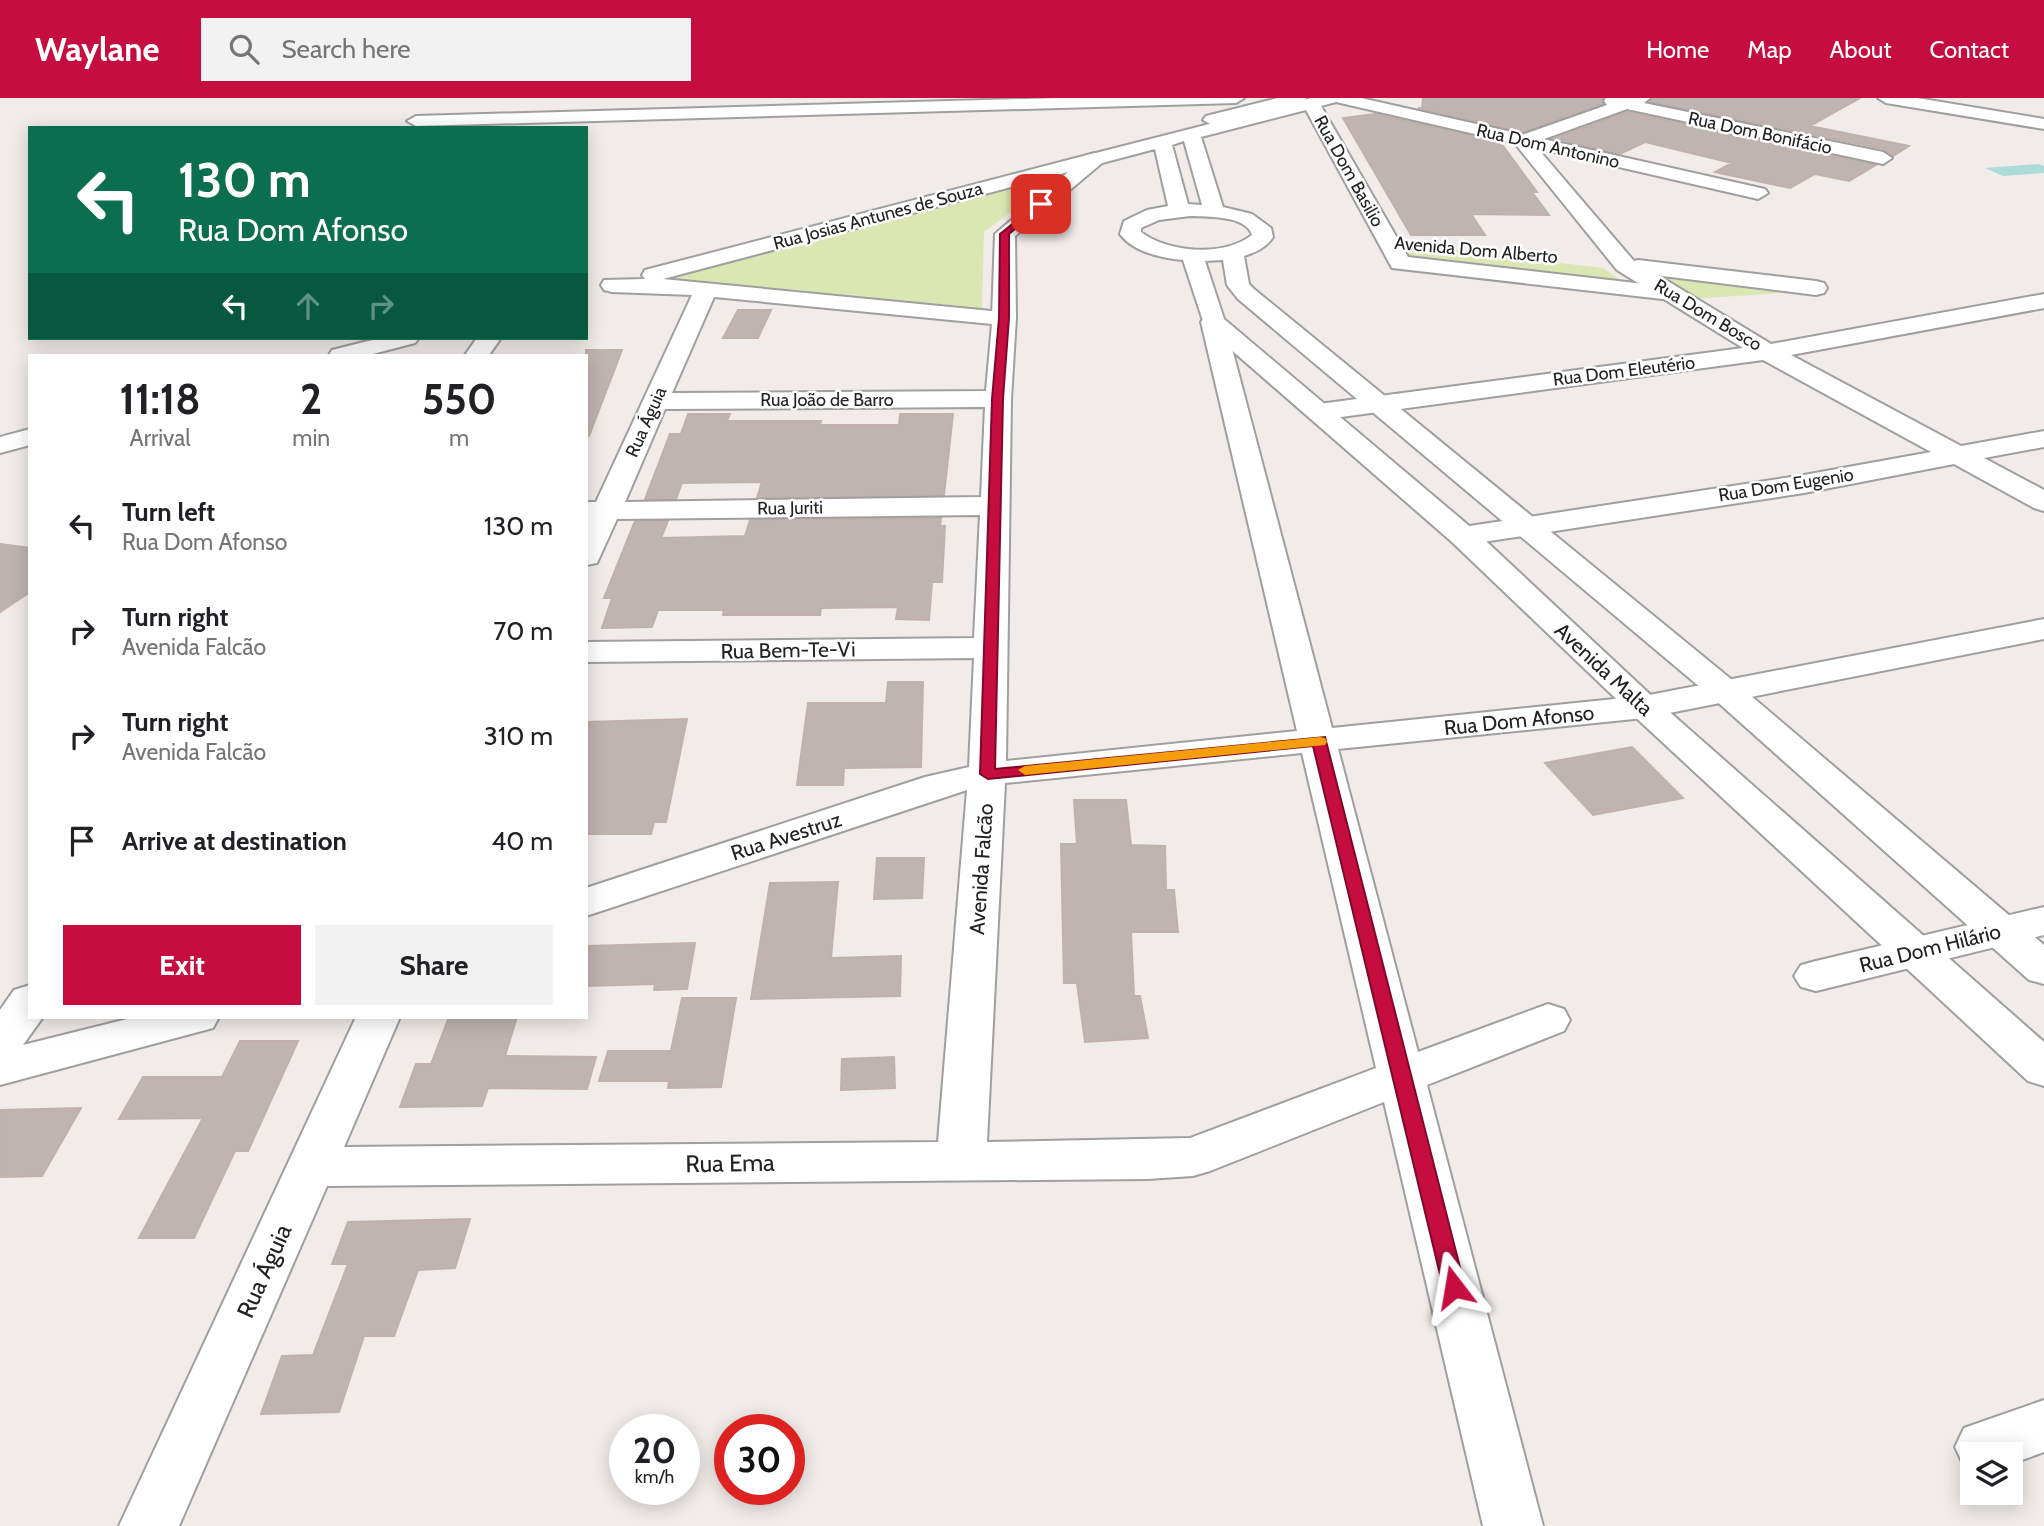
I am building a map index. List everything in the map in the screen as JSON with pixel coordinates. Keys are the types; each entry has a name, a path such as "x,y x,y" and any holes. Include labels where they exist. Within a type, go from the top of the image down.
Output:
{"street":[{"path":"414,124 1236,98"},
{"name":"Rua Josias Antunes de Souza","path":"588,291 1162,142 1196,129 1305,101 1332,98"},
{"name":"Rua Dom Antonino","path":"1339,98 1758,192"},
{"name":"Rua Dom Bonifácio","path":"1597,98 1634,101 1883,158"},
{"path":"1886,98 2044,124"},
{"name":"Rua Dom Basilio","path":"1305,101 1386,238"},
{"path":"1522,141 1634,101"},
{"path":"414,124 428,106"},
{"path":"1196,129 1214,211"},
{"name":"Rua Dom Bosco","path":"1522,141 1625,265 1768,352 2044,502"},
{"path":"1162,142 1179,210"},
{"name":"Avenida Falcão","path":"961,1160 988,774 998,399 1004,318 1004,234 1095,159"},
{"path":"1179,210 1214,211 1248,219 1263,233 1259,242 1233,252 1192,254 1151,247 1130,234 1131,225 1136,220 1154,214 1179,210"},
{"name":"Avenida Dom Alberto","path":"1386,238 1413,241"},
{"name":"Avenida Dom Alberto","path":"1386,238 1400,263 1671,293"},
{"path":"1233,252 1238,285 1246,294 1725,691 2044,969"},
{"path":"1192,254 1213,322 1320,740 1513,1526"},
{"path":"1599,262 1816,288"},
{"path":"612,285 669,285 1004,318"},
{"name":"Rua Águia","path":"588,547 596,510 656,401 706,289"},
{"name":"Rua Dom Eleutério","path":"1320,412 1768,352 2044,300"},
{"name":"Avenida Malta","path":"1213,322 1463,536 1644,707 2044,1069"},
{"path":"345,354 399,340"},
{"name":"Rua João de Barro","path":"656,401 998,399"},
{"path":"0,445 28,438"},
{"name":"Rua Dom Eugenio","path":"1463,536 1804,484 2044,439"},
{"name":"Rua Juriti","path":"596,510 995,506"},
{"name":"Rua Dom Afonso","path":"988,774 1644,707 2044,629"},
{"name":"Rua Bem-Te-Vi","path":"588,652 991,648"},
{"name":"Rua Avestruz","path":"588,901 938,785 988,774"},
{"name":"Rua Dom Hilário","path":"1816,976 2044,921"},
{"path":"0,1044 28,1004"},
{"path":"0,1068 189,1019"},
{"name":"Rua Águia","path":"149,1526 378,1019"},
{"name":"Rua Ema","path":"311,1167 1148,1160 1193,1157 1402,1074 1548,1020"},
{"path":"1998,1442 2044,1426"}],"green space":[{"path":"1069,169 984,232 982,310 976,312 636,281"},
{"path":"1399,244 1603,268 1630,287 1408,262"},
{"path":"1653,276 1797,292 1691,299"}],"water":[{"path":"2039,164 2044,166 2044,173 2003,176 1985,168"}],"building":[{"path":"1423,98 1603,98 1603,104 1523,132 1418,108 1422,108"},
{"path":"1653,98 1860,98 1810,126 1909,146 1893,156 1884,149 1650,102"},
{"path":"1627,112 1876,165 1849,181 1815,174 1790,188 1715,172 1732,163 1645,142 1620,154 1553,139"},
{"path":"1375,114 1500,142 1537,192 1532,192 1549,215 1471,214 1485,235 1411,235 1343,118"},
{"path":"738,310 771,310 758,338 723,338"},
{"path":"586,350 622,350 589,436 588,354"},
{"path":"688,414 730,414 727,421 821,421 820,425 899,425 900,414 953,414 944,495 757,498 762,482 682,483 676,499 645,499 670,434 681,434"},
{"path":"941,518 940,526 945,526 942,582 932,582 929,620 896,619 898,607 821,608 820,615 723,615 724,610 658,610 652,627 602,628 612,598 604,598 635,521 668,521 661,538 745,536 750,520"},
{"path":"0,544 28,548 28,593 0,612"},
{"path":"888,682 923,682 921,767 844,768 843,785 797,785 808,703 886,703"},
{"path":"687,719 666,822 654,822 651,834 588,834 588,722"},
{"path":"1632,747 1683,798 1593,815 1545,763"},
{"path":"1074,800 1126,800 1131,845 1165,846 1166,890 1174,890 1178,932 1131,932 1134,996 1140,996 1148,1038 1085,1042 1077,983 1064,983 1061,844 1077,844"},
{"path":"877,858 924,858 922,898 874,899"},
{"path":"838,882 831,958 901,956 900,996 751,999 770,883"},
{"path":"695,943 687,989 654,990 655,984 588,986 588,946"},
{"path":"682,998 736,998 721,1087 668,1088 669,1081 599,1081 608,1051 671,1051"},
{"path":"448,1019 516,1019 505,1056 596,1057 587,1089 488,1088 482,1106 400,1107 416,1064 431,1064"},
{"path":"240,1041 298,1041 248,1151 235,1151 194,1238 139,1238 203,1118 119,1119 143,1077 222,1077"},
{"path":"894,1057 895,1088 841,1090 842,1059"},
{"path":"81,1108 42,1176 0,1177 0,1110"},
{"path":"470,1219 455,1268 418,1270 394,1336 364,1336 339,1412 261,1414 282,1356 313,1355 348,1264 332,1264 348,1222"}],"slow traffic":[{"path":"1025,770 1320,742"}],"route":[{"path":"1041,204 1004,234 1004,318 998,399 988,774 1320,740 1454,1287"}]}
